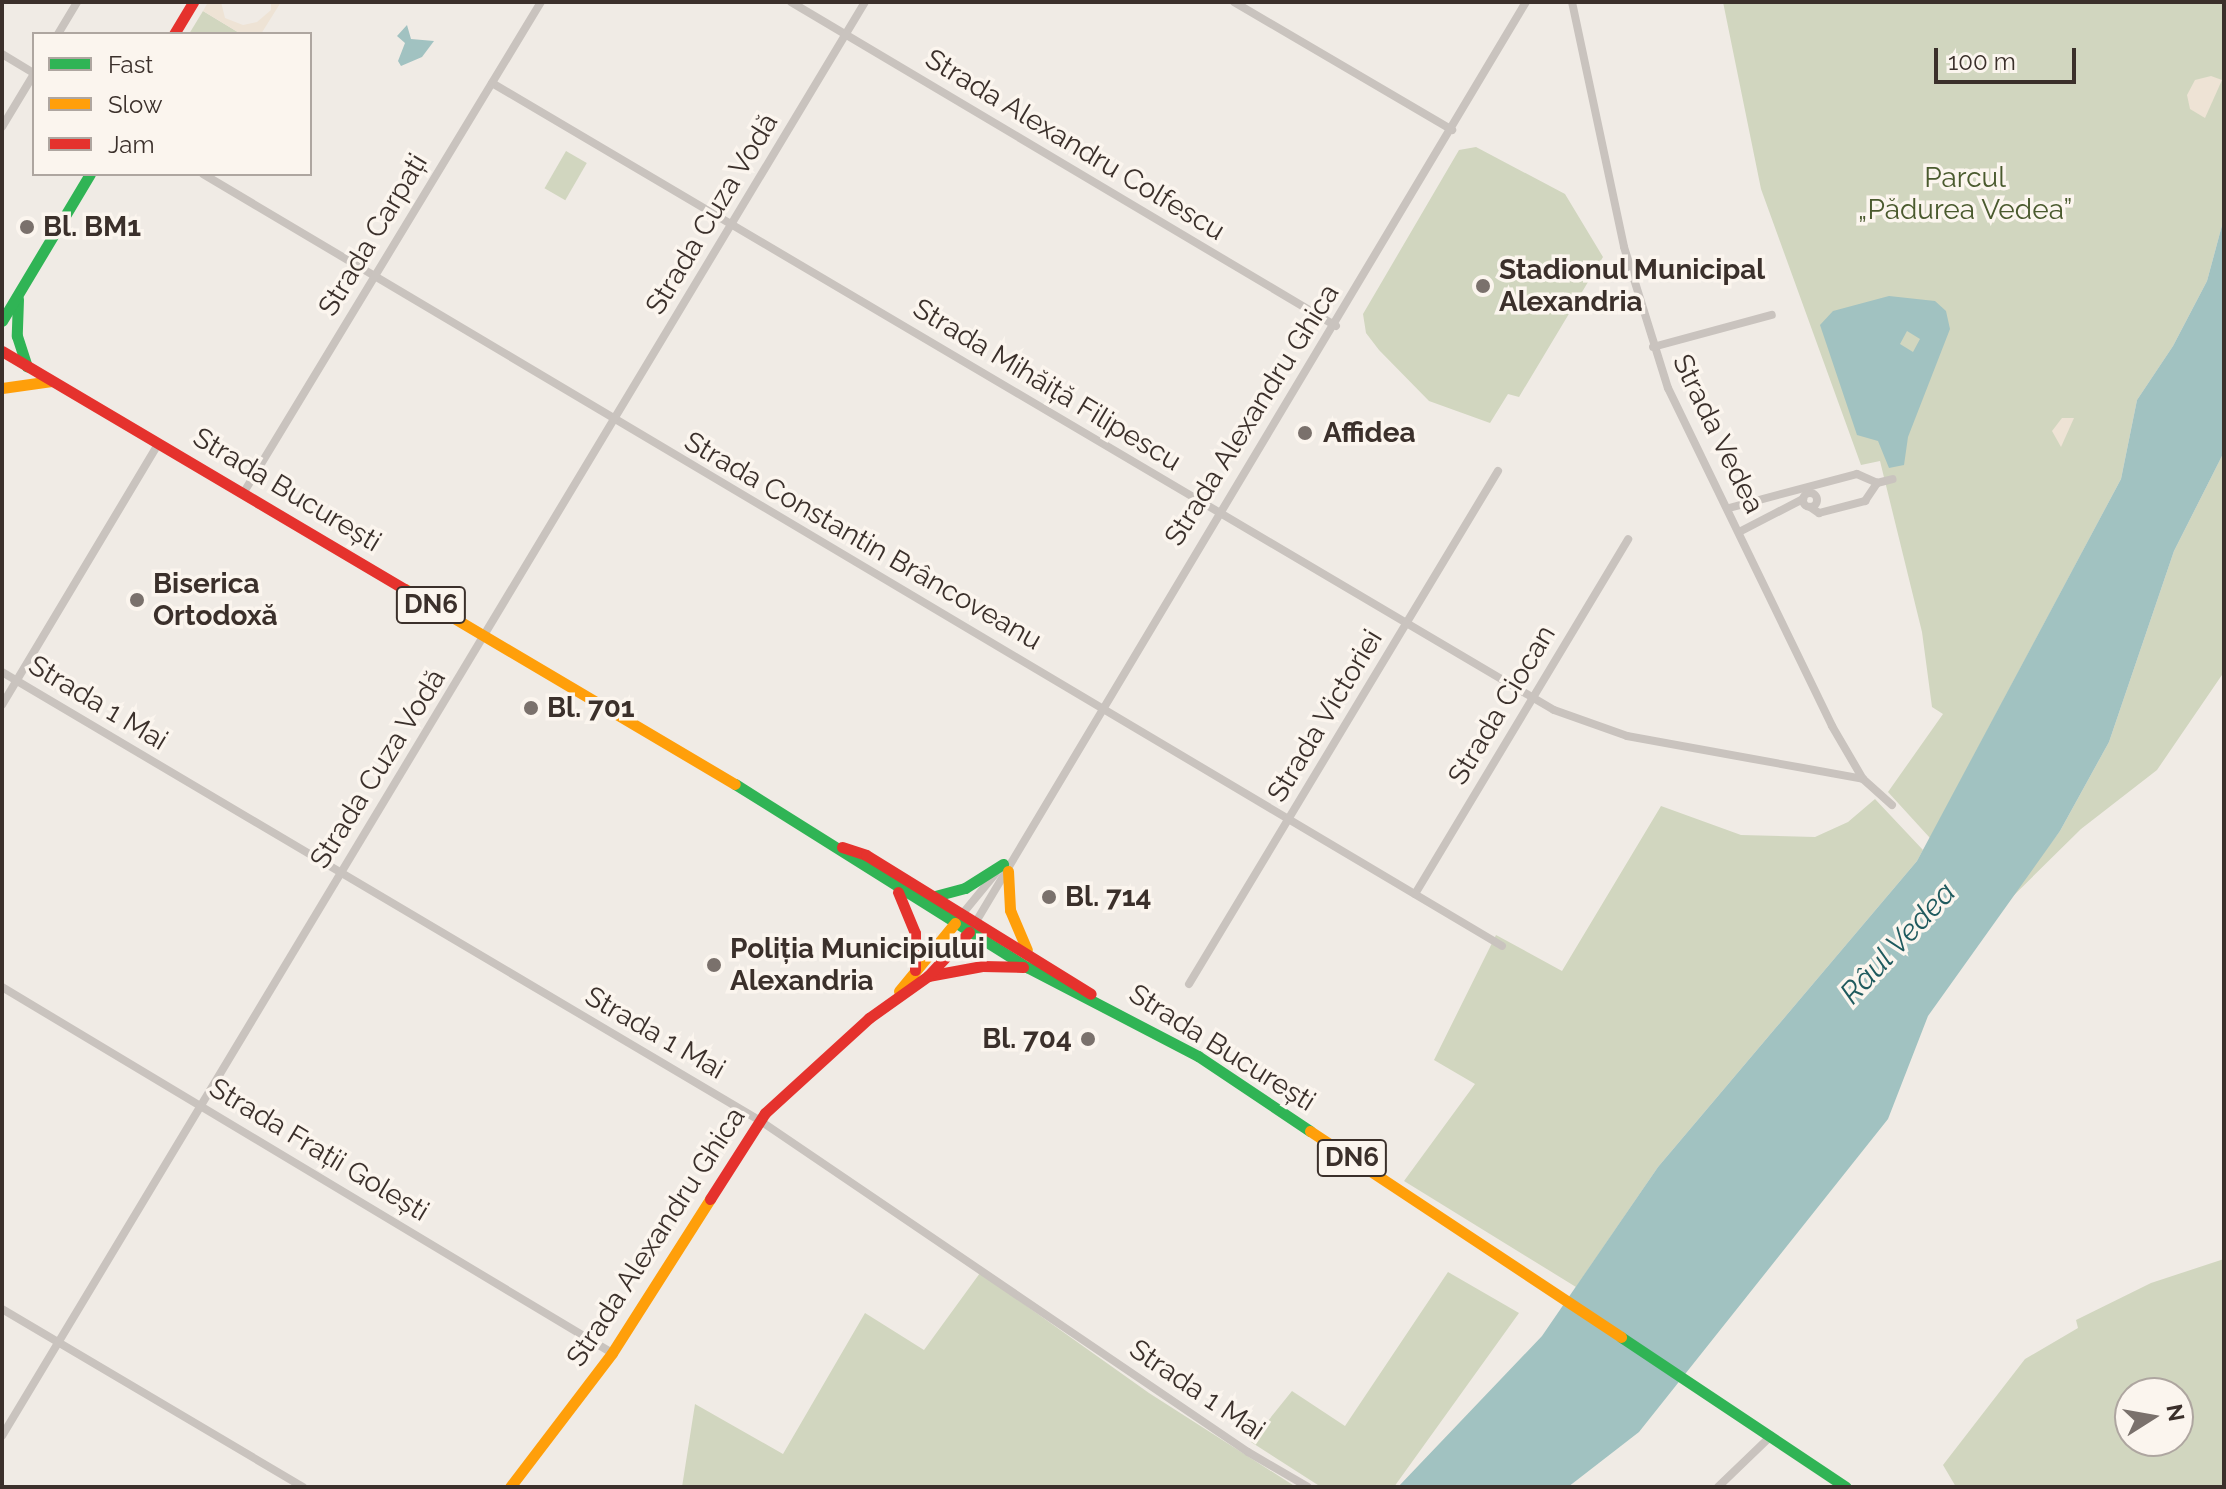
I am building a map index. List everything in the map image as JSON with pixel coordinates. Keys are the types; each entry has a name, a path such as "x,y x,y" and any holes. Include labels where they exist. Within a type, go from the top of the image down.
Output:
{"main road":[{"path":"175,32 193,2"},
{"path":"2,321 89,176"},
{"path":"2,304 20,292"},
{"path":"20,292 17,336 27,366"},
{"name":"Strada București","path":"2,351 836,844 893,886 959,918 1027,967 1098,1000 1198,1056 1771,1436"},
{"path":"2,388 52,381"},
{"name":"Strada București","path":"836,844 866,855 935,896 959,918"},
{"path":"935,896 975,883 1005,868 1010,910 1029,953"},
{"path":"893,886 912,918 915,970"},
{"name":"Strada Alexandru Ghica","path":"894,998 959,918"},
{"name":"Strada București","path":"973,927 1029,953 1098,1000"},
{"name":"Strada Alexandru Ghica","path":"510,1487 612,1353 759,1120 894,998 928,976 973,927"},
{"path":"928,976 982,966 1027,967"},
{"name":"DN6","path":"1771,1436 1846,1487"}],"street":[{"path":"59,32 77,2"},
{"name":"Strada Carpați","path":"244,492 541,2"},
{"name":"Strada Alexandru Colfescu","path":"791,2 1336,326"},
{"name":"Strada Cuza Vodă","path":"2,1436 865,2"},
{"path":"1234,2 1452,130"},
{"name":"Strada Alexandru Ghica","path":"973,927 1005,868 1219,512 1336,326 1526,2"},
{"name":"Strada Vedea","path":"1572,2 1619,223 1653,347 1741,531 1792,649 1863,779 1892,805"},
{"path":"2,54 32,72"},
{"path":"2,127 32,76"},
{"name":"Strada Mihăiță Filipescu","path":"492,83 1532,698 1627,736 1863,779"},
{"name":"Strada Constantin Brâncoveanu","path":"206,176 1502,946"},
{"path":"1653,347 1772,315"},
{"path":"2,705 160,442"},
{"name":"Strada Victoriei","path":"1189,984 1498,471"},
{"path":"1741,531 1807,496 1864,473 1877,483"},
{"path":"1807,496 1819,513 1865,501 1877,483 1893,479"},
{"path":"1729,508 1807,496"},
{"name":"Strada Ciocan","path":"1415,894 1628,539"},
{"name":"Strada 1 Mai","path":"2,672 759,1120 1236,1444 1308,1487"},
{"name":"Strada Alexandru Ghica","path":"959,918 1005,868"},
{"name":"Strada Frații Golești","path":"2,987 612,1353"},
{"path":"2,1309 303,1487"},
{"path":"1718,1487 1771,1436"}],"green space":[{"name":"Parcul „Pădurea Vedea”","path":"1723,2 2224,2 2224,218 2207,281 2173,346 2137,400 2121,479 1930,838 1888,792 1943,714 1932,707 1922,632 1880,461 1861,465 1761,189"},
{"path":"203,11 238,32 190,32"},
{"name":"Stadionul Municipal Alexandria","path":"1476,147 1565,194 1603,257 1519,397 1508,394 1490,423 1429,401 1366,333 1363,314 1459,150"},
{"path":"566,151 587,163 565,200 544,188"},
{"path":"2224,452 2224,672 2157,770 2081,829 2005,904 2060,831 2109,742 2174,551"},
{"path":"1875,799 1923,850 1917,861 1658,1167 1576,1287 1404,1181 1475,1084 1434,1060 1496,935 1562,971 1661,806 1741,835 1815,837 1848,822"},
{"path":"2224,1259 2224,1487 1956,1487 1943,1465 2025,1359 2078,1328 2076,1320 2151,1283"},
{"path":"1448,1272 1519,1313 1394,1487 1321,1487 1251,1442 1292,1391 1345,1426"},
{"path":"980,1273 1149,1393 1296,1487 682,1487 695,1404 783,1454 865,1313 924,1350"}],"shaded area":[{"path":"208,2 221,2 225,18 243,25 257,22 271,10 271,2 281,2 262,32 238,32 203,11"},
{"path":"2211,76 2222,80 2205,118 2190,109 2187,95 2195,80"},
{"path":"2062,418 2074,418 2061,447 2052,431"}],"water":[{"path":"407,25 411,39 434,41 422,57 401,66 398,61 405,43 397,36"},
{"name":"Râul Vedea","path":"2224,218 2224,452 2174,551 2109,742 2060,831 1928,1016 1888,1119 1639,1432 1568,1487 1398,1487 1542,1336 1658,1167 1917,861 2121,479 2137,400 2173,346 2207,281"},
{"path":"1889,296 1935,301 1946,311 1950,329 1908,437 1904,465 1889,468 1878,441 1857,435 1820,325 1833,311","holes":["1907,331 1920,339 1913,352 1900,344"]}],"traffic: fast":[{"path":"2,321 89,176"},
{"path":"18,299 17,336 27,366"},
{"path":"735,784 1027,967 1198,1056 1310,1131"},
{"path":"935,896 965,888 1003,864"},
{"path":"1621,1337 1846,1487"}],"traffic: slow":[{"path":"2,388 52,381"},
{"path":"405,589 735,784"},
{"path":"1008,871 1010,910 1027,950"},
{"path":"899,991 955,923"},
{"path":"1310,1131 1621,1337"},
{"path":"510,1487 612,1353 710,1199"}],"traffic: jam":[{"path":"175,32 193,2"},
{"path":"2,351 405,589"},
{"path":"842,847 866,855 1091,994"},
{"path":"898,892 915,933 915,970"},
{"path":"710,1199 765,1113 869,1018 928,976 969,932"},
{"path":"928,976 982,966 1023,967"}],"place":[{"name":"Bl. BM1","path":"27,227"},
{"name":"Stadionul Municipal Alexandria","path":"1483,286"},
{"name":"Affidea","path":"1305,433"},
{"name":"Biserica Ortodoxă","path":"137,600"},
{"name":"Bl. 701","path":"531,708"},
{"name":"Bl. 714","path":"1049,897"},
{"name":"Poliția Municipiului Alexandria","path":"714,965"},
{"name":"Bl. 704","path":"1088,1039"}]}
